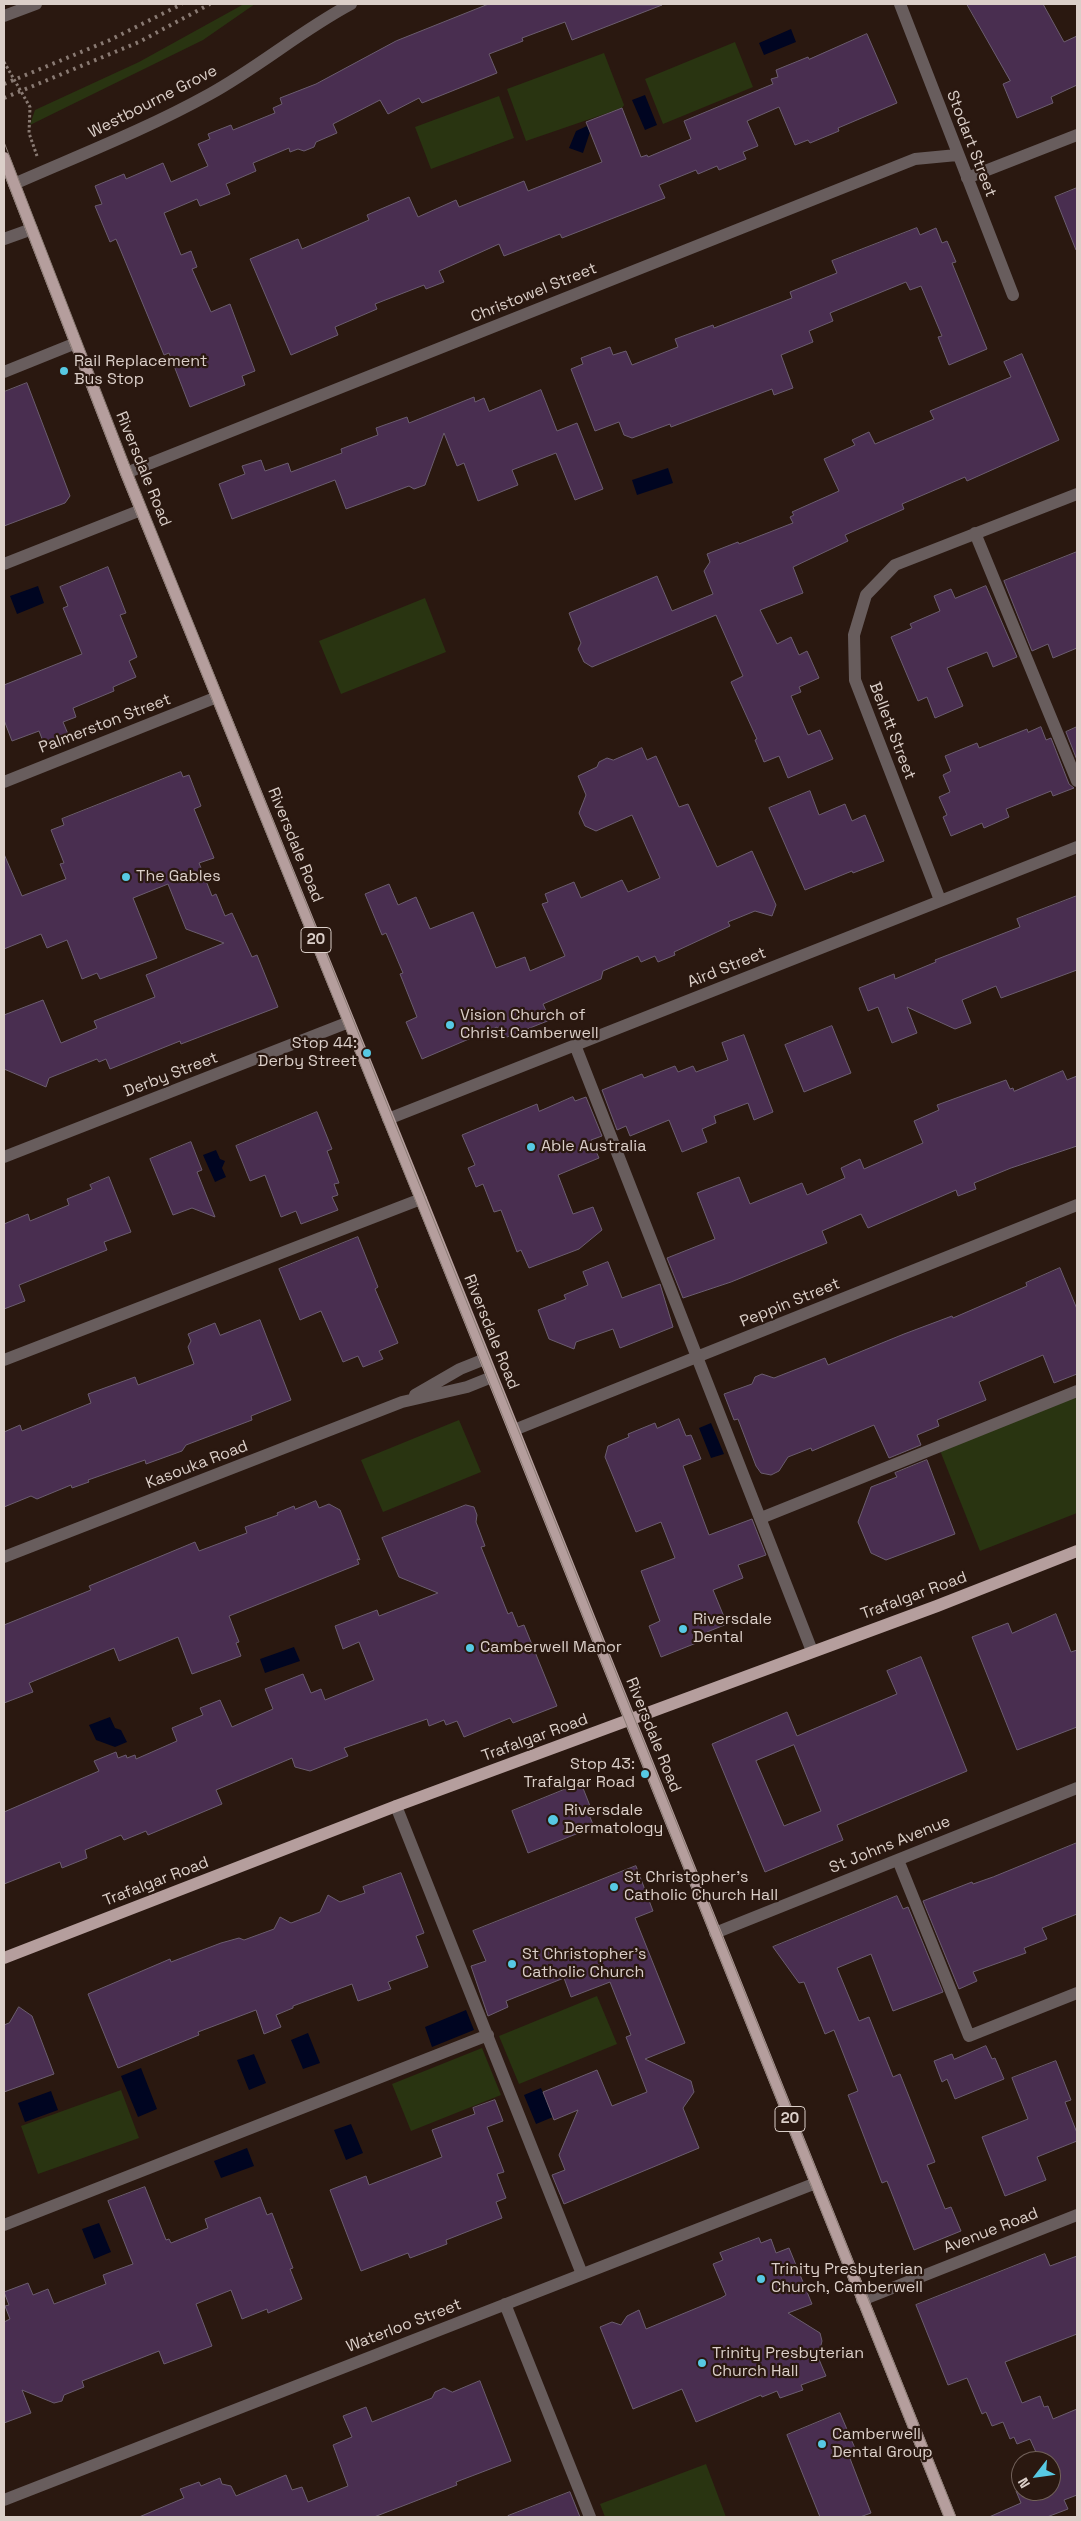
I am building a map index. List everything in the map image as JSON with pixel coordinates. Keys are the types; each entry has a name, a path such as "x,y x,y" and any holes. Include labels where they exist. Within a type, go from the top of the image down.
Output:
{"main road":[{"name":"Riversdale Road","path":"4,158 126,473 421,1199 950,2517"},
{"name":"Trafalgar Road","path":"4,1958 396,1806 630,1721 812,1650 938,1606 1077,1551"}],"street":[{"path":"4,16 36,4"},
{"name":"Westbourne Grove","path":"14,184 44,172 211,94 324,18 350,4"},
{"name":"Stodart Street","path":"900,4 1012,295"},
{"path":"967,178 1077,134"},
{"name":"Christowel Street","path":"126,473 915,159 957,155"},
{"path":"4,239 32,229"},
{"path":"4,372 76,344"},
{"name":"Bellett Street","path":"940,900 855,680 854,635 866,595 895,565 1077,494"},
{"path":"4,564 142,510"},
{"path":"975,533 1077,781"},
{"name":"Palmerston Street","path":"4,782 217,697"},
{"name":"Aird Street","path":"388,1119 940,900 1077,848"},
{"name":"Derby Street","path":"4,1157 349,1022"},
{"path":"575,1045 812,1650"},
{"path":"4,1360 421,1199"},
{"name":"Peppin Street","path":"514,1430 1077,1204"},
{"name":"Kasouka Road","path":"402,1402 460,1369 485,1359"},
{"name":"Kasouka Road","path":"4,1557 402,1402 467,1387 492,1377"},
{"path":"761,1518 1077,1391"},
{"name":"St Johns Avenue","path":"715,1933 1077,1788"},
{"path":"396,1806 582,2274"},
{"path":"898,1860 970,2036 1077,1994"},
{"path":"4,2225 488,2035"},
{"name":"Waterloo Street","path":"4,2500 816,2183"},
{"name":"Avenue Road","path":"862,2300 1077,2215"},
{"path":"505,2304 590,2517"}],"path":[{"path":"4,62 30,107 30,133 44,172"}],"green space":[{"path":"244,4 255,4 203,40 30,125 35,110 139,62"},
{"path":"735,42 753,87 663,124 645,79"},
{"path":"604,53 624,105 622,108 526,141 507,89"},
{"path":"499,96 514,138 431,169 415,127"},
{"path":"425,598 446,652 341,694 319,641"},
{"path":"1077,1394 1077,1513 980,1551 939,1448"},
{"path":"459,1420 481,1472 383,1512 361,1460"},
{"path":"597,1996 617,2044 519,2084 499,2036"},
{"path":"482,2048 501,2095 411,2131 392,2084"},
{"path":"121,2090 139,2138 38,2174 21,2126"},
{"path":"706,2464 726,2517 605,2517 600,2504"}],"water":[{"path":"791,29 796,42 764,55 759,43"},
{"path":"645,95 657,125 645,130 632,100"},
{"path":"587,126 590,132 583,153 569,148 576,131"},
{"path":"668,468 673,483 637,495 632,480"},
{"path":"38,586 44,603 17,614 10,596"},
{"path":"216,1150 220,1159 225,1161 222,1168 226,1177 215,1182 203,1155"},
{"path":"711,1423 724,1454 711,1458 699,1428"},
{"path":"294,1647 300,1661 265,1673 260,1659"},
{"path":"110,1717 115,1728 121,1730 127,1742 115,1747 96,1740 89,1725"},
{"path":"466,2010 474,2030 432,2047 425,2027"},
{"path":"308,2033 320,2063 303,2069 291,2040"},
{"path":"254,2054 266,2083 249,2090 237,2060"},
{"path":"141,2068 157,2109 138,2117 121,2076"},
{"path":"541,2088 553,2117 536,2124 524,2095"},
{"path":"51,2091 58,2110 25,2122 18,2103"},
{"path":"351,2124 363,2153 346,2160 334,2130"},
{"path":"247,2148 254,2166 221,2178 214,2161"},
{"path":"99,2223 111,2252 94,2259 82,2229"}],"building":[{"path":"489,4 662,5 572,40 565,22 522,38 523,41 489,54 497,73 422,103 419,98 388,114 380,100 333,124 337,133 316,142 314,147 304,151 298,149 290,152 289,148 253,163 256,171 226,184 230,194 200,206 197,199 164,213 181,255 191,251 197,267 192,269 211,312 230,304 255,371 242,376 245,385 190,407 169,353 164,355 116,239 110,242 95,206 102,204 95,186 124,174 126,179 163,163 171,182 208,166 198,144 210,139 208,134 231,125 233,130 275,113 273,108 282,104 280,98 316,84 396,41"},
{"path":"967,4 1043,4 1064,42 1077,36 1077,85 1051,97 1053,103 1017,118 1003,84 1010,81"},
{"path":"867,34 897,103 838,128 839,131 810,143 808,140 795,145 779,107 747,121 758,146 743,152 746,159 719,170 717,166 698,174 696,170 659,185 665,198 562,238 560,234 504,256 499,244 439,271 444,282 426,289 424,285 375,304 377,309 335,327 338,335 291,355 250,259 298,239 302,249 369,220 367,215 409,197 418,217 456,200 459,207 524,181 528,191 602,162 586,122 622,108 641,157 647,155 648,157 691,139 684,121 773,84 771,79 778,77 776,70 808,57 809,59"},
{"path":"1077,188 1077,250 1076,250 1055,197"},
{"path":"917,228 920,235 936,228 942,243 947,241 956,262 952,263 987,349 949,365 938,337 942,336 921,286 910,290 906,282 830,313 833,321 809,331 813,342 781,355 793,388 774,395 772,389 671,427 670,424 632,438 624,435 619,422 595,431 571,369 583,364 581,358 610,347 613,355 626,351 632,365 678,347 675,339 713,325 714,328 792,298 790,292 837,273 832,261"},
{"path":"1022,354 1059,440 967,481 965,477 902,504 904,509 845,535 848,541 793,567 803,593 760,610 777,644 791,637 799,655 807,651 819,678 799,687 801,692 791,696 808,735 820,730 833,759 788,778 779,756 764,762 755,740 757,739 731,682 743,676 716,615 592,667 584,662 578,649 581,643 569,613 657,576 672,611 713,594 704,571 710,562 707,554 793,523 790,517 794,515 792,512 839,491 824,459 855,445 852,440 869,432 875,444 934,419 930,411 1011,377 1004,362"},
{"path":"27,383 70,496 65,503 4,526 4,392"},
{"path":"541,390 557,431 577,423 603,489 575,500 556,453 512,470 518,485 478,501 464,463 457,466 444,433 425,485 414,489 409,486 346,509 335,480 232,519 219,484 245,474 242,466 261,460 265,471 288,463 291,472 342,453 341,449 378,435 376,428 407,417 409,423 474,397 475,402 484,398 489,411"},
{"path":"1077,552 1077,648 1053,658 1048,644 1032,651 1004,581"},
{"path":"108,567 126,613 120,615 137,657 129,661 136,677 113,687 114,691 73,708 76,717 63,722 68,734 44,744 39,731 12,741 4,720 4,685 82,654 63,608 68,606 60,587"},
{"path":"986,586 1017,657 993,667 987,652 947,668 963,706 935,718 927,697 918,701 891,637 912,628 910,624 940,611 934,596 951,589 955,598"},
{"path":"1041,727 1046,740 1051,738 1069,784 1074,788 1053,796 1051,791 1006,809 1009,817 984,828 982,823 951,836 943,817 947,815 939,797 950,792 943,775 951,771 945,756 977,743 979,748 1027,729 1028,732"},
{"path":"1077,727 1077,760 1066,732"},
{"path":"642,748 647,760 656,756 679,807 688,804 717,867 752,851 776,905 772,916 755,911 728,922 730,926 674,952 675,955 658,962 655,956 641,962 638,956 603,971 601,979 543,1004 550,1020 502,1039 497,1027 422,1059 406,1022 417,1017 400,974 403,973 386,933 382,935 365,894 389,884 398,905 416,897 430,929 473,912 496,968 525,957 530,971 565,956 542,904 548,902 545,894 574,882 581,898 622,880 628,892 660,878 632,815 596,831 585,826 579,813 586,795 578,776 597,767 599,762 607,758 613,760"},
{"path":"181,772 183,777 189,775 201,806 194,809 214,858 199,863 212,896 216,894 225,916 232,913 252,957 257,955 278,1007 181,1044 180,1041 110,1069 106,1059 99,1062 97,1059 49,1078 46,1087 4,1069 4,1015 43,1000 61,1043 97,1028 94,1021 155,997 146,975 224,943 186,929 168,884 133,898 157,958 100,979 97,973 82,979 67,940 47,948 41,934 4,949 4,854 22,896 66,879 60,864 64,863 51,830 64,825 62,819"},
{"path":"810,791 819,815 845,804 852,821 865,815 884,861 853,873 852,871 805,890 769,808"},
{"path":"1077,896 1077,970 1001,998 996,986 962,1000 971,1023 955,1029 907,1007 917,1033 892,1043 878,1007 868,1011 859,988 894,974 895,979 936,962 935,960 1020,927 1017,919"},
{"path":"832,1026 851,1073 804,1092 785,1045"},
{"path":"744,1035 773,1112 754,1120 748,1103 714,1116 716,1123 702,1129 707,1142 682,1152 669,1120 630,1136 626,1126 617,1130 602,1090 642,1074 644,1078 675,1066 678,1072 693,1066 696,1072 728,1060 722,1043"},
{"path":"1063,1071 1067,1080 1077,1076 1077,1146 1011,1168 974,1183 976,1189 958,1196 956,1190 868,1228 861,1214 822,1231 827,1243 731,1282 683,1298 667,1258 715,1239 697,1193 739,1177 750,1204 802,1183 807,1195 845,1178 841,1168 860,1159 864,1169 923,1143 914,1121 939,1110 937,1105 1006,1080 1010,1089 1013,1088 1014,1091"},
{"name":"Able Australia","path":"573,1097 575,1101 586,1097 602,1136 591,1140 599,1158 558,1175 573,1214 593,1207 602,1230 579,1249 529,1268 521,1250 517,1252 501,1210 494,1212 483,1184 476,1187 468,1168 475,1165 462,1135 537,1104 539,1111"},
{"path":"317,1112 332,1149 327,1151 339,1183 334,1184 338,1195 332,1197 338,1210 301,1224 296,1211 281,1217 265,1175 250,1181 236,1146"},
{"path":"191,1142 202,1170 197,1172 215,1217 192,1208 173,1215 150,1159"},
{"path":"109,1177 131,1232 104,1242 107,1250 19,1285 25,1301 4,1309 4,1224 28,1214 30,1221 69,1205 67,1199 92,1189 90,1185"},
{"path":"358,1237 378,1287 375,1289 398,1343 379,1351 383,1359 363,1367 358,1356 343,1362 321,1311 300,1320 279,1269"},
{"path":"608,1262 622,1298 660,1284 673,1327 620,1348 613,1329 576,1342 574,1349 549,1339 538,1310 566,1299 564,1295 588,1285 583,1272"},
{"path":"1060,1268 1077,1309 1077,1374 1054,1383 1043,1355 979,1382 986,1400 937,1420 939,1426 917,1435 921,1445 889,1458 874,1425 812,1451 811,1448 788,1457 779,1471 771,1475 761,1473 756,1466 738,1419 734,1420 724,1394 752,1384 755,1377 762,1374 774,1378 825,1358 828,1365 904,1334 952,1316 953,1318 1027,1286 1026,1283"},
{"path":"260,1320 291,1400 251,1416 252,1420 186,1445 182,1451 146,1464 145,1460 88,1480 89,1482 72,1488 71,1485 37,1499 31,1496 4,1507 4,1432 20,1425 22,1431 91,1403 88,1394 135,1377 138,1385 194,1364 188,1347 191,1341 188,1334 215,1323 220,1335"},
{"path":"679,1419 686,1436 691,1435 701,1459 683,1466 709,1535 752,1519 766,1555 738,1565 743,1578 713,1590 727,1624 707,1632 709,1638 661,1657 649,1626 660,1621 641,1571 675,1558 661,1522 636,1532 605,1457 608,1446 629,1437 628,1434 655,1423 657,1428"},
{"path":"927,1460 955,1534 886,1560 871,1553 858,1522 871,1487 897,1477 895,1473"},
{"path":"316,1501 319,1508 329,1504 340,1510 360,1560 357,1559 359,1564 229,1616 239,1642 236,1643 241,1656 192,1674 178,1637 119,1661 114,1648 29,1683 33,1692 4,1703 4,1625 91,1590 89,1586 195,1542 199,1551 247,1533 245,1527 278,1515 277,1513 294,1506 295,1509"},
{"path":"466,1505 474,1507 477,1515 476,1522 485,1546 481,1547 508,1614 512,1612 518,1627 524,1625 557,1706 513,1723 510,1718 464,1737 457,1721 446,1725 444,1720 429,1726 427,1719 344,1748 348,1756 310,1771 295,1767 292,1758 216,1790 222,1804 148,1835 146,1831 124,1840 121,1835 85,1850 87,1858 62,1868 60,1862 4,1884 4,1812 99,1771 94,1761 116,1752 118,1758 126,1755 127,1758 135,1755 136,1759 177,1741 172,1728 203,1715 200,1708 220,1700 232,1727 273,1709 265,1689 303,1674 311,1693 321,1689 325,1700 374,1680 359,1642 343,1649 335,1626 377,1610 379,1616 438,1593 399,1577 382,1538"},
{"path":"1056,1614 1071,1652 1077,1650 1077,1727 1017,1750 972,1637 1008,1623 1012,1633"},
{"path":"921,1657 967,1771 837,1825 843,1840 765,1872 712,1744 787,1712 797,1736 897,1694 887,1671","holes":["794,1745 821,1811 784,1826 756,1761"]},
{"name":"Riversdale Dermatology","path":"581,1783 592,1811 588,1812 594,1827 528,1853 512,1811"},
{"path":"1077,1843 1077,1914 1042,1928 1047,1939 1024,1948 1026,1953 973,1972 977,1981 959,1989 923,1901 972,1882 973,1884 993,1877"},
{"path":"636,1866 653,1911 635,1918 685,2043 645,2059 691,2081 694,2092 683,2108 699,2148 564,2204 552,2175 565,2170 559,2155 578,2110 554,2120 543,2092 597,2070 612,2106 647,2092 626,2037 631,2035 610,1982 571,1997 564,1978 506,2001 508,2007 488,2016 471,1966 486,1961 473,1931"},
{"path":"401,1873 424,1933 416,1936 428,1967 388,1982 391,1989 358,2001 352,1984 293,2006 293,2008 276,2015 281,2027 264,2034 256,2010 198,2032 199,2035 118,2068 88,1994 170,1959 171,1962 221,1943 239,1938 244,1940 274,1929 280,1917 291,1923 320,1912 328,1895 340,1902 365,1893 363,1887"},
{"path":"897,1896 903,1909 908,1907 943,1992 893,2011 871,1954 837,1968 859,2021 869,2017 893,2077 900,2074 935,2162 927,2165 945,2209 951,2207 961,2231 914,2250 887,2181 882,2183 848,2095 858,2091 834,2030 825,2034 804,1982 799,1983 773,1947"},
{"path":"19,2007 32,2016 54,2074 4,2092 4,2025 9,2023"},
{"path":"986,2046 992,2059 995,2058 1004,2079 955,2099 947,2079 942,2082 934,2061 952,2054 954,2059"},
{"path":"1056,2061 1071,2100 1065,2102 1077,2133 1077,2141 1037,2157 1046,2180 1005,2196 982,2137 1028,2119 1012,2078"},
{"path":"495,2100 503,2121 487,2127 504,2172 497,2174 506,2198 496,2202 502,2218 446,2240 447,2244 410,2258 408,2253 361,2271 330,2190 366,2176 369,2185 442,2157 432,2130 475,2114 473,2108"},
{"path":"145,2187 166,2240 169,2239 171,2243 208,2228 205,2219 260,2197 267,2215 272,2213 293,2268 290,2269 302,2299 268,2313 267,2309 242,2319 231,2290 196,2304 212,2346 164,2364 159,2351 82,2381 84,2387 64,2395 62,2401 54,2403 22,2390 31,2413 4,2423 4,2322 10,2319 5,2306 9,2305 4,2292 28,2283 33,2295 48,2289 54,2304 106,2284 103,2275 133,2264 108,2201"},
{"path":"759,2238 761,2243 771,2239 776,2253 789,2248 812,2304 788,2313 820,2333 822,2341 818,2357 826,2376 801,2385 803,2390 780,2398 777,2391 762,2397 761,2395 696,2422 682,2389 633,2409 600,2327 612,2322 621,2325 627,2316 639,2310 646,2329 721,2298 726,2295 713,2264 723,2260 720,2253"},
{"path":"1045,2254 1050,2266 1077,2256 1077,2334 1005,2362 1022,2403 1040,2396 1044,2407 1048,2406 1053,2419 1077,2409 1077,2495 1064,2500 1068,2509 1047,2517 989,2517 1021,2503 1020,2501 1061,2501 1061,2451 1035,2451 1030,2439 1017,2444 1014,2437 1010,2439 1003,2422 992,2426 986,2412 982,2414 967,2378 948,2385 916,2305"},
{"path":"480,2381 511,2461 456,2482 457,2485 374,2517 139,2517 184,2498 180,2489 199,2482 201,2486 220,2478 222,2484 231,2486 236,2496 286,2475 292,2490 302,2487 308,2502 348,2486 333,2445 352,2437 343,2416 366,2407 372,2422 432,2398 435,2392 444,2388 452,2392"},
{"path":"840,2413 857,2453 849,2456 871,2513 860,2517 820,2517 787,2435"},
{"path":"570,2492 580,2517 508,2517 508,2516"}],"tram line":[{"path":"4,142 132,471 956,2517"},
{"path":"4,173 121,475 488,1379 944,2517"}],"railway":[{"path":"4,84 110,40 182,4"},
{"path":"4,98 139,42 210,4"}],"place":[{"name":"Rail Replacement Bus Stop","path":"64,371"},
{"name":"The Gables","path":"126,877"},
{"name":"Vision Church of Christ Camberwell","path":"450,1025"},
{"name":"Stop 44: Derby Street","path":"367,1053"},
{"name":"Able Australia","path":"531,1147"},
{"name":"Riversdale Dental","path":"683,1629"},
{"name":"Camberwell Manor","path":"470,1648"},
{"name":"Stop 43: Trafalgar Road","path":"645,1774"},
{"name":"Riversdale Dermatology","path":"553,1820"},
{"name":"St Christopher's Catholic Church Hall","path":"614,1887"},
{"name":"St Christopher's Catholic Church","path":"512,1964"},
{"name":"Trinity Presbyterian Church, Camberwell","path":"761,2279"},
{"name":"Trinity Presbyterian Church Hall","path":"702,2363"},
{"name":"Camberwell Dental Group","path":"822,2444"}]}
